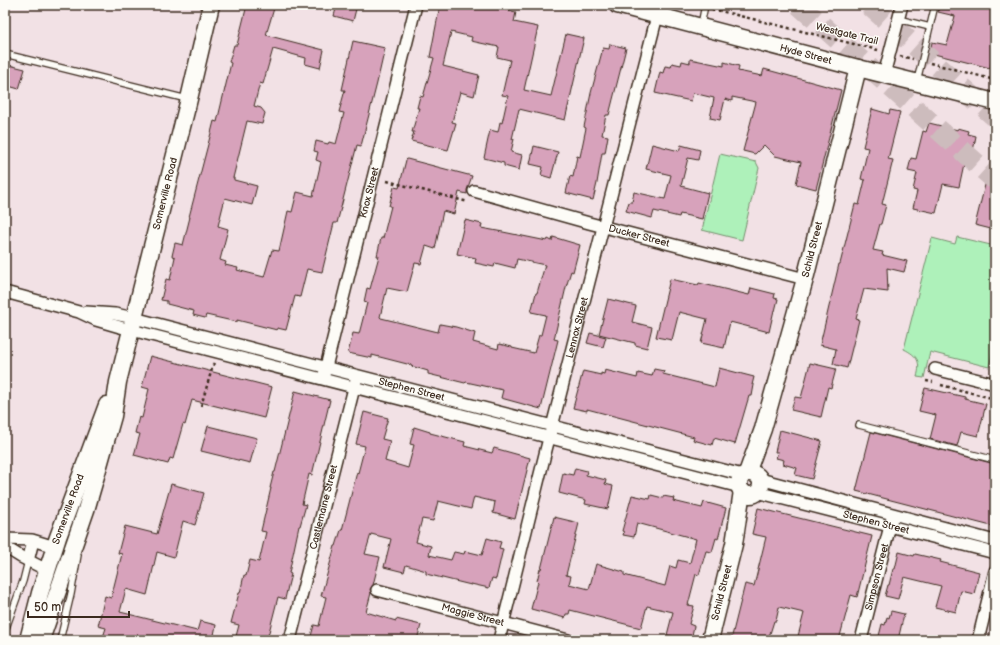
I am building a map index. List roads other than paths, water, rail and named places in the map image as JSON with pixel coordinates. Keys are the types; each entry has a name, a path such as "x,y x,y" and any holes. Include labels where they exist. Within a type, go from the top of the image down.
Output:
{"main road":[{"name":"Somerville Road","path":"41,640 86,510 113,416 118,382 211,5"},
{"name":"Hyde Street","path":"617,5 884,75 995,102"},
{"name":"Schild Street","path":"710,640 750,483 762,450 763,429 805,279 858,68"},
{"name":"Somerville Road","path":"28,640 54,547 110,398 118,382"},
{"path":"47,570 67,564 54,547"}],"street":[{"name":"Knox Street","path":"323,379 416,5"},
{"path":"884,75 902,5"},
{"name":"Lennox Street","path":"499,640 657,16"},
{"name":"Ducker Street","path":"474,191 805,279"},
{"name":"Stephen Street","path":"5,292 79,312 110,314 133,324 217,352 549,438 894,514 995,541"},
{"name":"Stephen Street","path":"133,324 357,375 552,426 750,483 890,526 995,553"},
{"path":"935,369 995,384"},
{"name":"Castlemaine Street","path":"290,640 357,375"},
{"name":"Simpson Street","path":"861,640 894,514"},
{"path":"5,539 22,539 54,547"},
{"path":"28,561 33,541"},
{"path":"5,547 28,561 47,570"},
{"path":"978,640 995,571"},
{"name":"Maggie Street","path":"377,590 568,640"}],"lane":[{"path":"916,83 935,5"},
{"path":"700,27 705,6"},
{"path":"898,19 930,27"},
{"path":"5,54 189,99"},
{"path":"859,425 995,460"},
{"path":"60,640 71,594 86,510"},
{"path":"5,630 23,581 28,561"},
{"path":"67,564 72,570 73,582 71,594"}],"tunnel":[{"path":"799,5 995,180"},
{"path":"869,5 995,117"}]}
